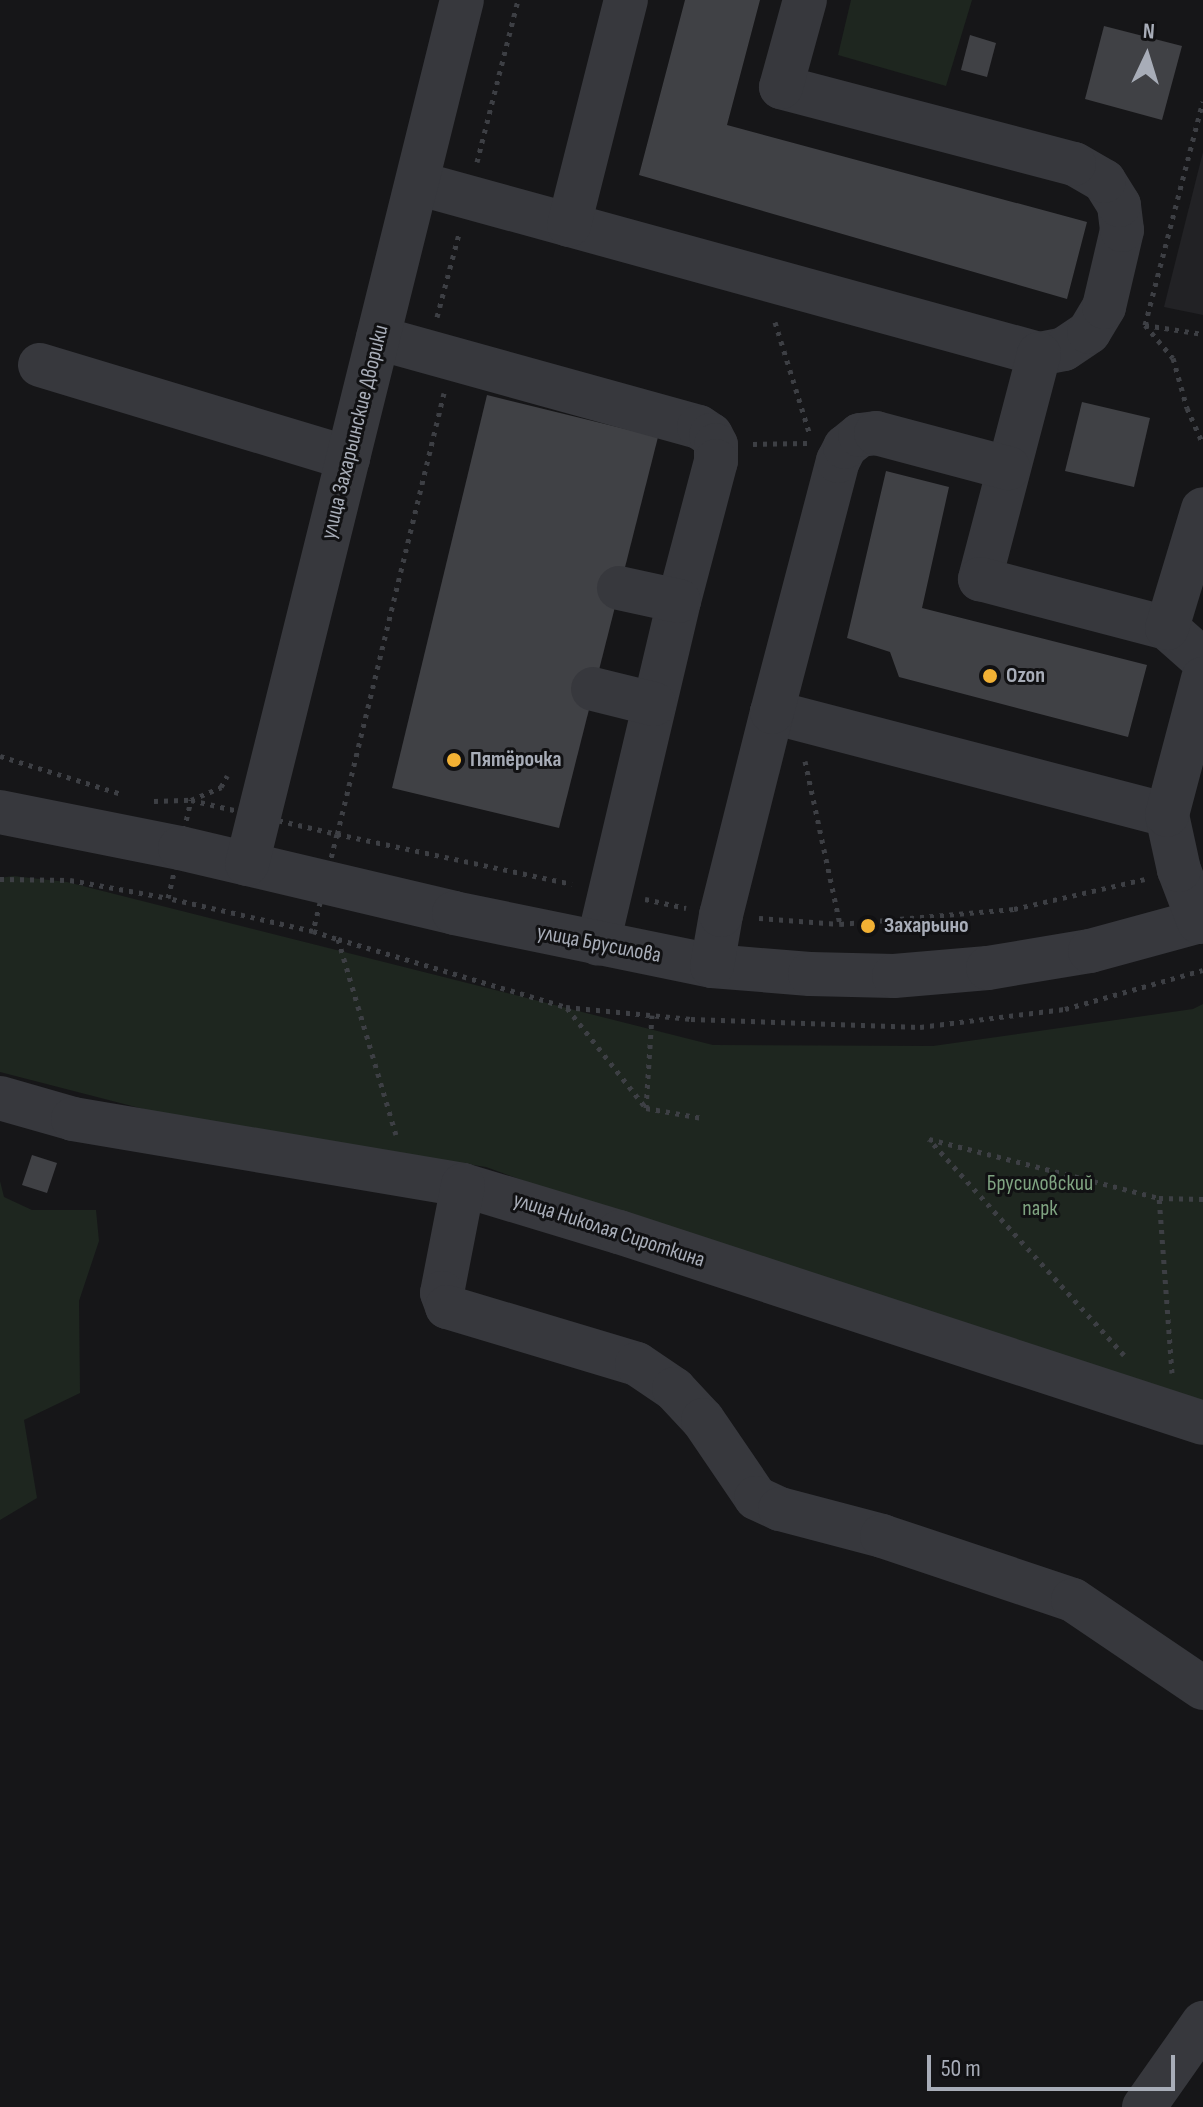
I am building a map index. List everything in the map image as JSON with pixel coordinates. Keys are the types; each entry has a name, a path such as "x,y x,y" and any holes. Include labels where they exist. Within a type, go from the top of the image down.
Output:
{"street":[{"name":"улица Захарьинские Дворики","path":"247,864 462,0"},
{"path":"569,225 626,0"},
{"path":"417,183 1039,354 1064,349 1089,332 1104,307 1122,230 1119,205 1104,181 1074,164 781,87 805,0"},
{"path":"378,338 699,427 711,435 716,445 716,461 679,601 598,944"},
{"path":"1039,354 980,579 1167,628 1203,660"},
{"path":"40,365 348,458"},
{"path":"712,966 721,915 784,714 838,461 845,447 860,435 876,433 1008,468"},
{"path":"1167,628 1203,509"},
{"path":"619,588 679,601"},
{"path":"1201,921 1179,870 1167,815 1203,679"},
{"path":"593,689 654,704"},
{"path":"784,714 1167,815"},
{"name":"улица Брусилова","path":"0,812 247,864 598,944 712,966 810,974 894,976 988,968 1090,951 1201,921"},
{"name":"улица Николая Сироткина","path":"0,1098 73,1119 463,1185 1189,1418"},
{"path":"463,1185 442,1293 447,1307 637,1364 674,1389 703,1420 756,1498 780,1509 882,1536 1073,1600 1203,1688"},
{"path":"1144,2107 1203,2023"}],"path":[{"path":"1145,325 1203,101"},
{"path":"716,445 812,443 762,279"},
{"path":"1139,312 1145,325 1173,358 1187,408 1203,444"},
{"path":"784,714 840,924"},
{"path":"0,756 134,798"},
{"path":"149,800 191,800 221,787 234,765"},
{"path":"0,879 70,880 168,898"},
{"path":"313,931 338,939 399,1144 400,1174"},
{"path":"566,1007 646,1108 702,1118"},
{"path":"646,1108 652,1015"},
{"path":"1134,1367 929,1139 1159,1198 1203,1199"},
{"path":"1159,1198 1189,1418"}],"shaded area":[{"path":"1203,152 1203,315 1164,307"}],"green space":[{"path":"851,0 972,0 946,86 838,55"},
{"name":"Брусиловский парк","path":"13,876 67,882 713,1045 933,1046 1193,1009 1203,1004 1203,1428 486,1167 190,1121 0,1072 0,878"},
{"path":"0,1181 4,1197 32,1210 96,1210 99,1241 79,1301 80,1393 24,1420 37,1498 0,1520"}],"building":[{"path":"685,0 760,0 727,125 1087,222 1067,299 639,175"},
{"path":"1104,26 1182,46 1162,120 1085,99"},
{"path":"970,35 996,43 987,77 961,70"},
{"path":"487,395 658,437 559,828 392,788"},
{"path":"1082,402 1150,418 1134,487 1065,471"},
{"path":"886,471 949,487 922,608 1147,665 1128,737 899,677 890,652 847,638"},
{"path":"32,1155 57,1163 47,1193 22,1185"}],"place":[{"name":"Ozon","path":"990,676"},
{"name":"Пятёрочка","path":"454,760"},
{"name":"Захарьино","path":"868,926"}]}
